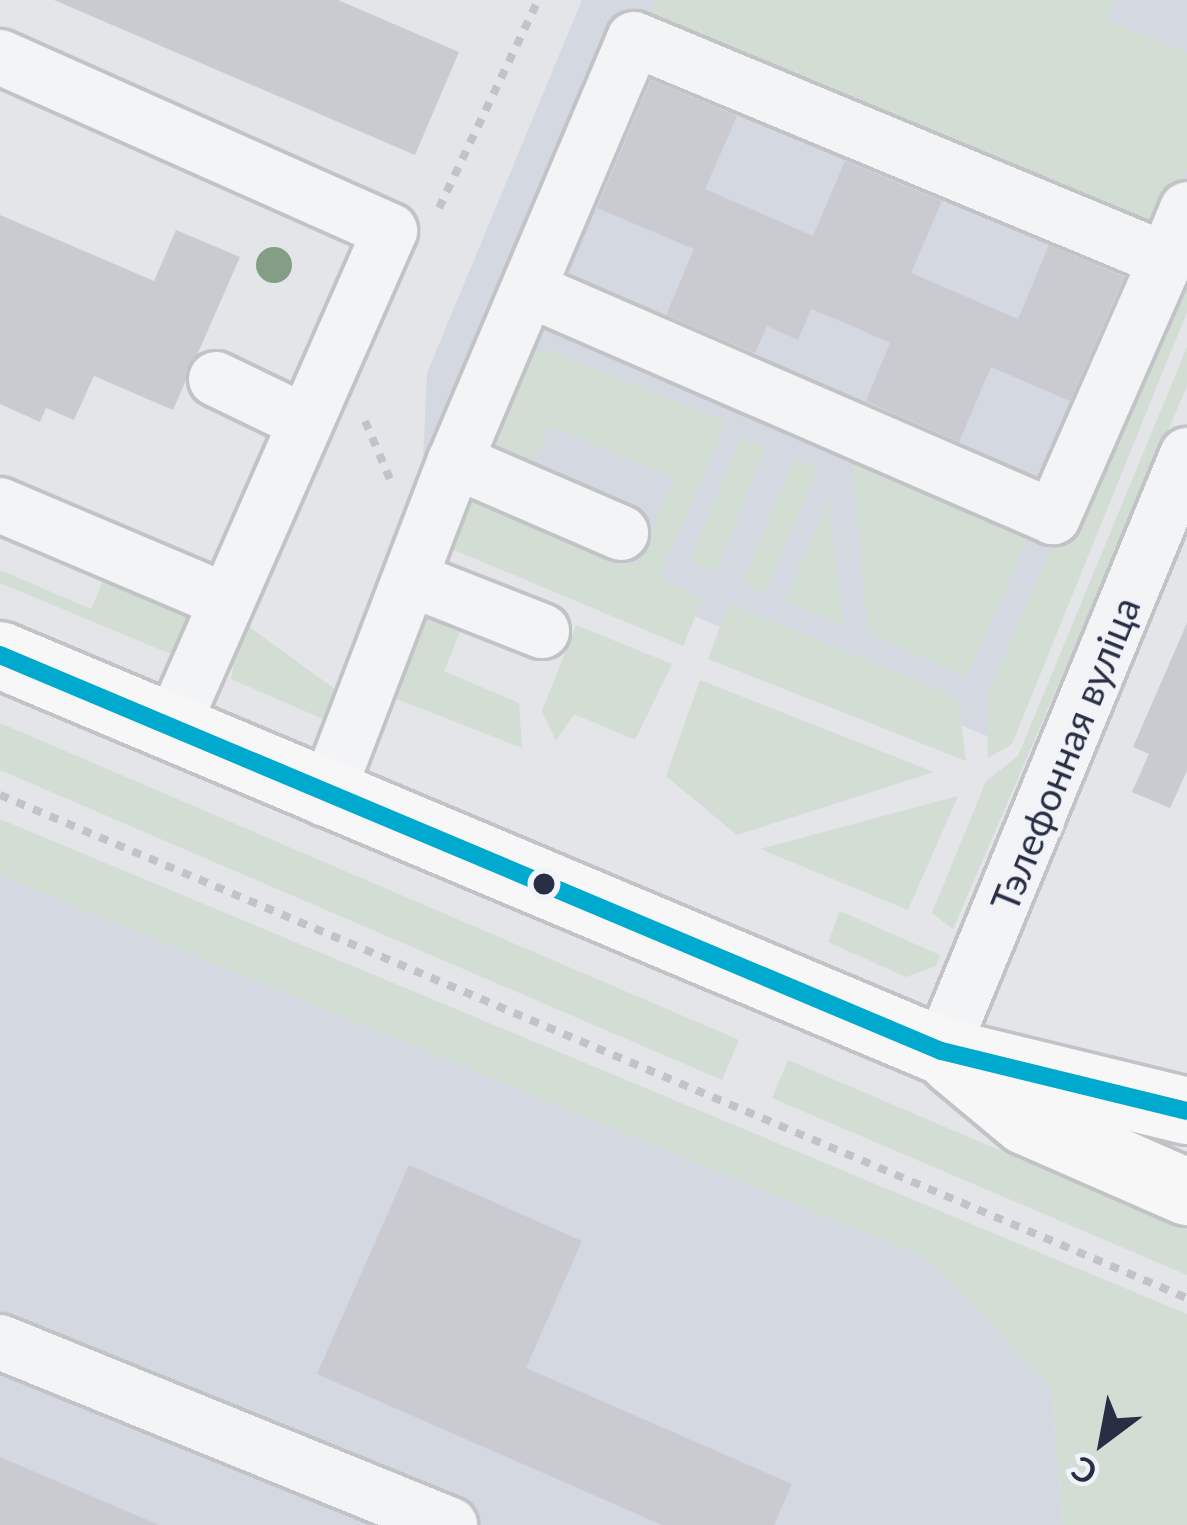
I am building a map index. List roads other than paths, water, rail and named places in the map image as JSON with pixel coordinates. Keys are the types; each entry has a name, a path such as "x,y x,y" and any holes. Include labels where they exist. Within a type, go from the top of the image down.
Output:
{"main road":[{"path":"0,655 172,727 325,799 941,1051 1187,1111"},
{"path":"941,1051 1025,1121 1187,1192"}],"street":[{"path":"325,799 454,461 634,39 1166,260"},
{"path":"0,57 390,231 172,727"},
{"path":"530,290 1053,517 1187,209"},
{"path":"216,379 303,422"},
{"name":"Тэлефонная вуліца","path":"941,1051 1187,455"},
{"path":"454,461 621,532"},
{"path":"0,505 226,601"},
{"path":"410,579 542,632"},
{"path":"0,1342 449,1525"}]}
